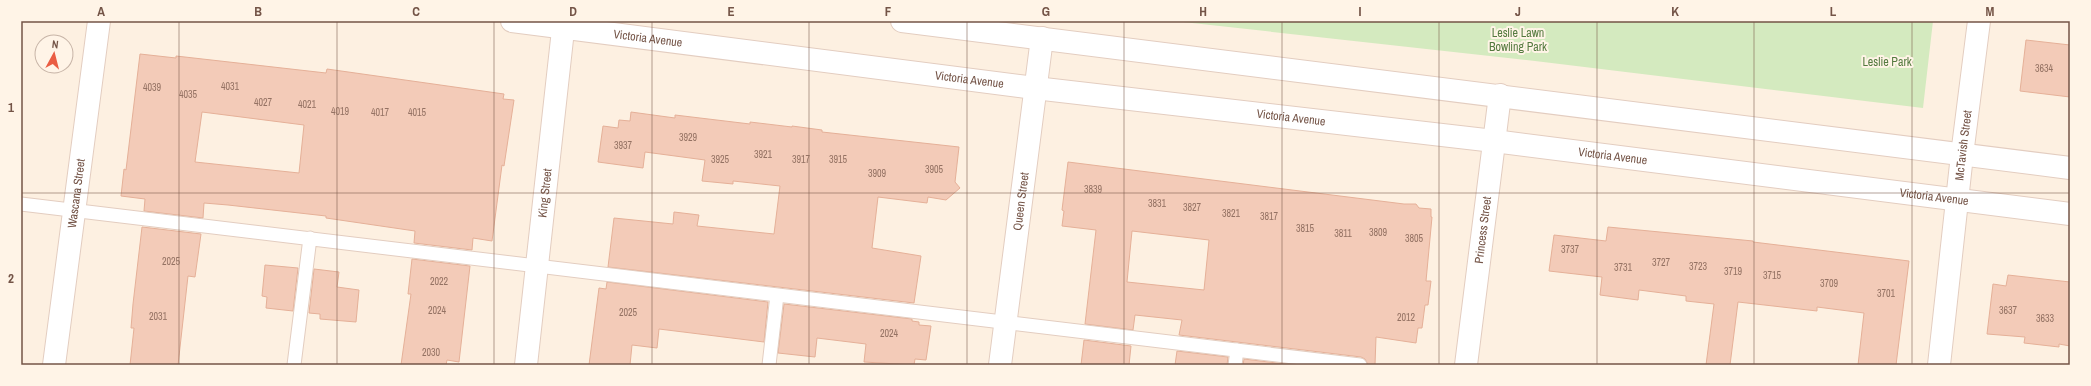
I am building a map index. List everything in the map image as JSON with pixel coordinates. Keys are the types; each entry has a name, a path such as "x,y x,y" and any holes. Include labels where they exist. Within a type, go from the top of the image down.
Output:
{"street":[{"name":"Wascana Street","path":"54,365 98,21"},
{"name":"Victoria Avenue","path":"512,21 564,24 1035,88 1494,141 1957,201 2070,214"},
{"path":"902,21 1500,95 2070,168"},
{"name":"McTavish Street","path":"1939,365 1962,155 1979,21"},
{"name":"King Street","path":"526,365 564,24"},
{"name":"Queen Street","path":"1000,365 1042,38"},
{"name":"Princess Street","path":"1466,365 1500,95"}],"lane":[{"path":"21,204 1360,365"},
{"path":"294,365 310,238"},
{"path":"769,365 777,295"},
{"path":"1235,365 1237,350"}],"green space":[{"name":"Leslie Park","path":"1174,21 1933,21 1923,108 1535,61"}],"building":[{"path":"2026,40 2070,45 2070,97 2020,91"},
{"path":"140,54 176,58 176,56 326,73 327,69 504,94 503,99 514,100 504,166 502,165 492,241 473,238 472,250 414,243 415,231 326,218 326,216 204,203 203,218 144,211 145,199 121,196 124,169 126,170","holes":["202,112 304,125 299,173 195,162"]},
{"path":"631,112 675,118 675,115 750,124 750,122 792,126 822,130 822,132 959,147 955,182 960,188 946,200 928,197 927,203 878,197 872,248 921,256 914,303 608,267 614,218 673,224 674,212 699,215 697,226 774,234 780,186 733,181 733,184 702,181 705,160 645,152 643,168 598,162 603,126 618,128 619,120 630,121"},
{"path":"1068,162 1404,204 1416,204 1419,208 1431,209 1432,217 1426,281 1431,281 1428,305 1425,305 1422,328 1418,328 1416,343 1376,337 1375,365 1368,365 1365,359 1361,357 1179,335 1182,320 1135,315 1133,330 1085,324 1096,230 1062,226 1064,211 1062,210","holes":["1132,231 1209,240 1204,290 1127,282"]},
{"path":"142,227 201,234 195,277 188,276 178,365 130,365 134,328 131,328 133,304"},
{"path":"1608,227 1753,241 1909,261 1896,365 1858,365 1864,313 1817,307 1817,311 1738,302 1730,365 1706,365 1714,304 1686,301 1686,296 1639,290 1638,300 1600,295 1602,277 1549,271 1554,235 1606,241"},
{"path":"412,259 470,266 459,362 447,360 446,365 401,365 411,294 408,294"},
{"path":"265,265 298,268 293,311 266,308 267,297 262,296"},
{"path":"314,269 339,272 337,287 359,290 356,322 320,319 320,314 309,313"},
{"path":"2008,275 2070,282 2070,346 2059,344 2059,347 2024,343 2025,337 1987,334 1993,284 2006,286"},
{"path":"607,282 768,302 764,342 659,329 657,348 632,345 630,365 589,365 599,288 606,289"},
{"path":"784,304 912,319 912,321 919,322 919,325 931,326 926,360 915,359 914,365 864,362 866,344 817,338 815,357 778,353"},
{"path":"1084,340 1131,346 1129,365 1081,365"},
{"path":"1177,351 1228,357 1227,365 1175,365"},
{"path":"1244,359 1293,365 1243,365"}],"park label":[{"name":"Leslie Lawn Bowling Park","path":"1518,40"}]}
